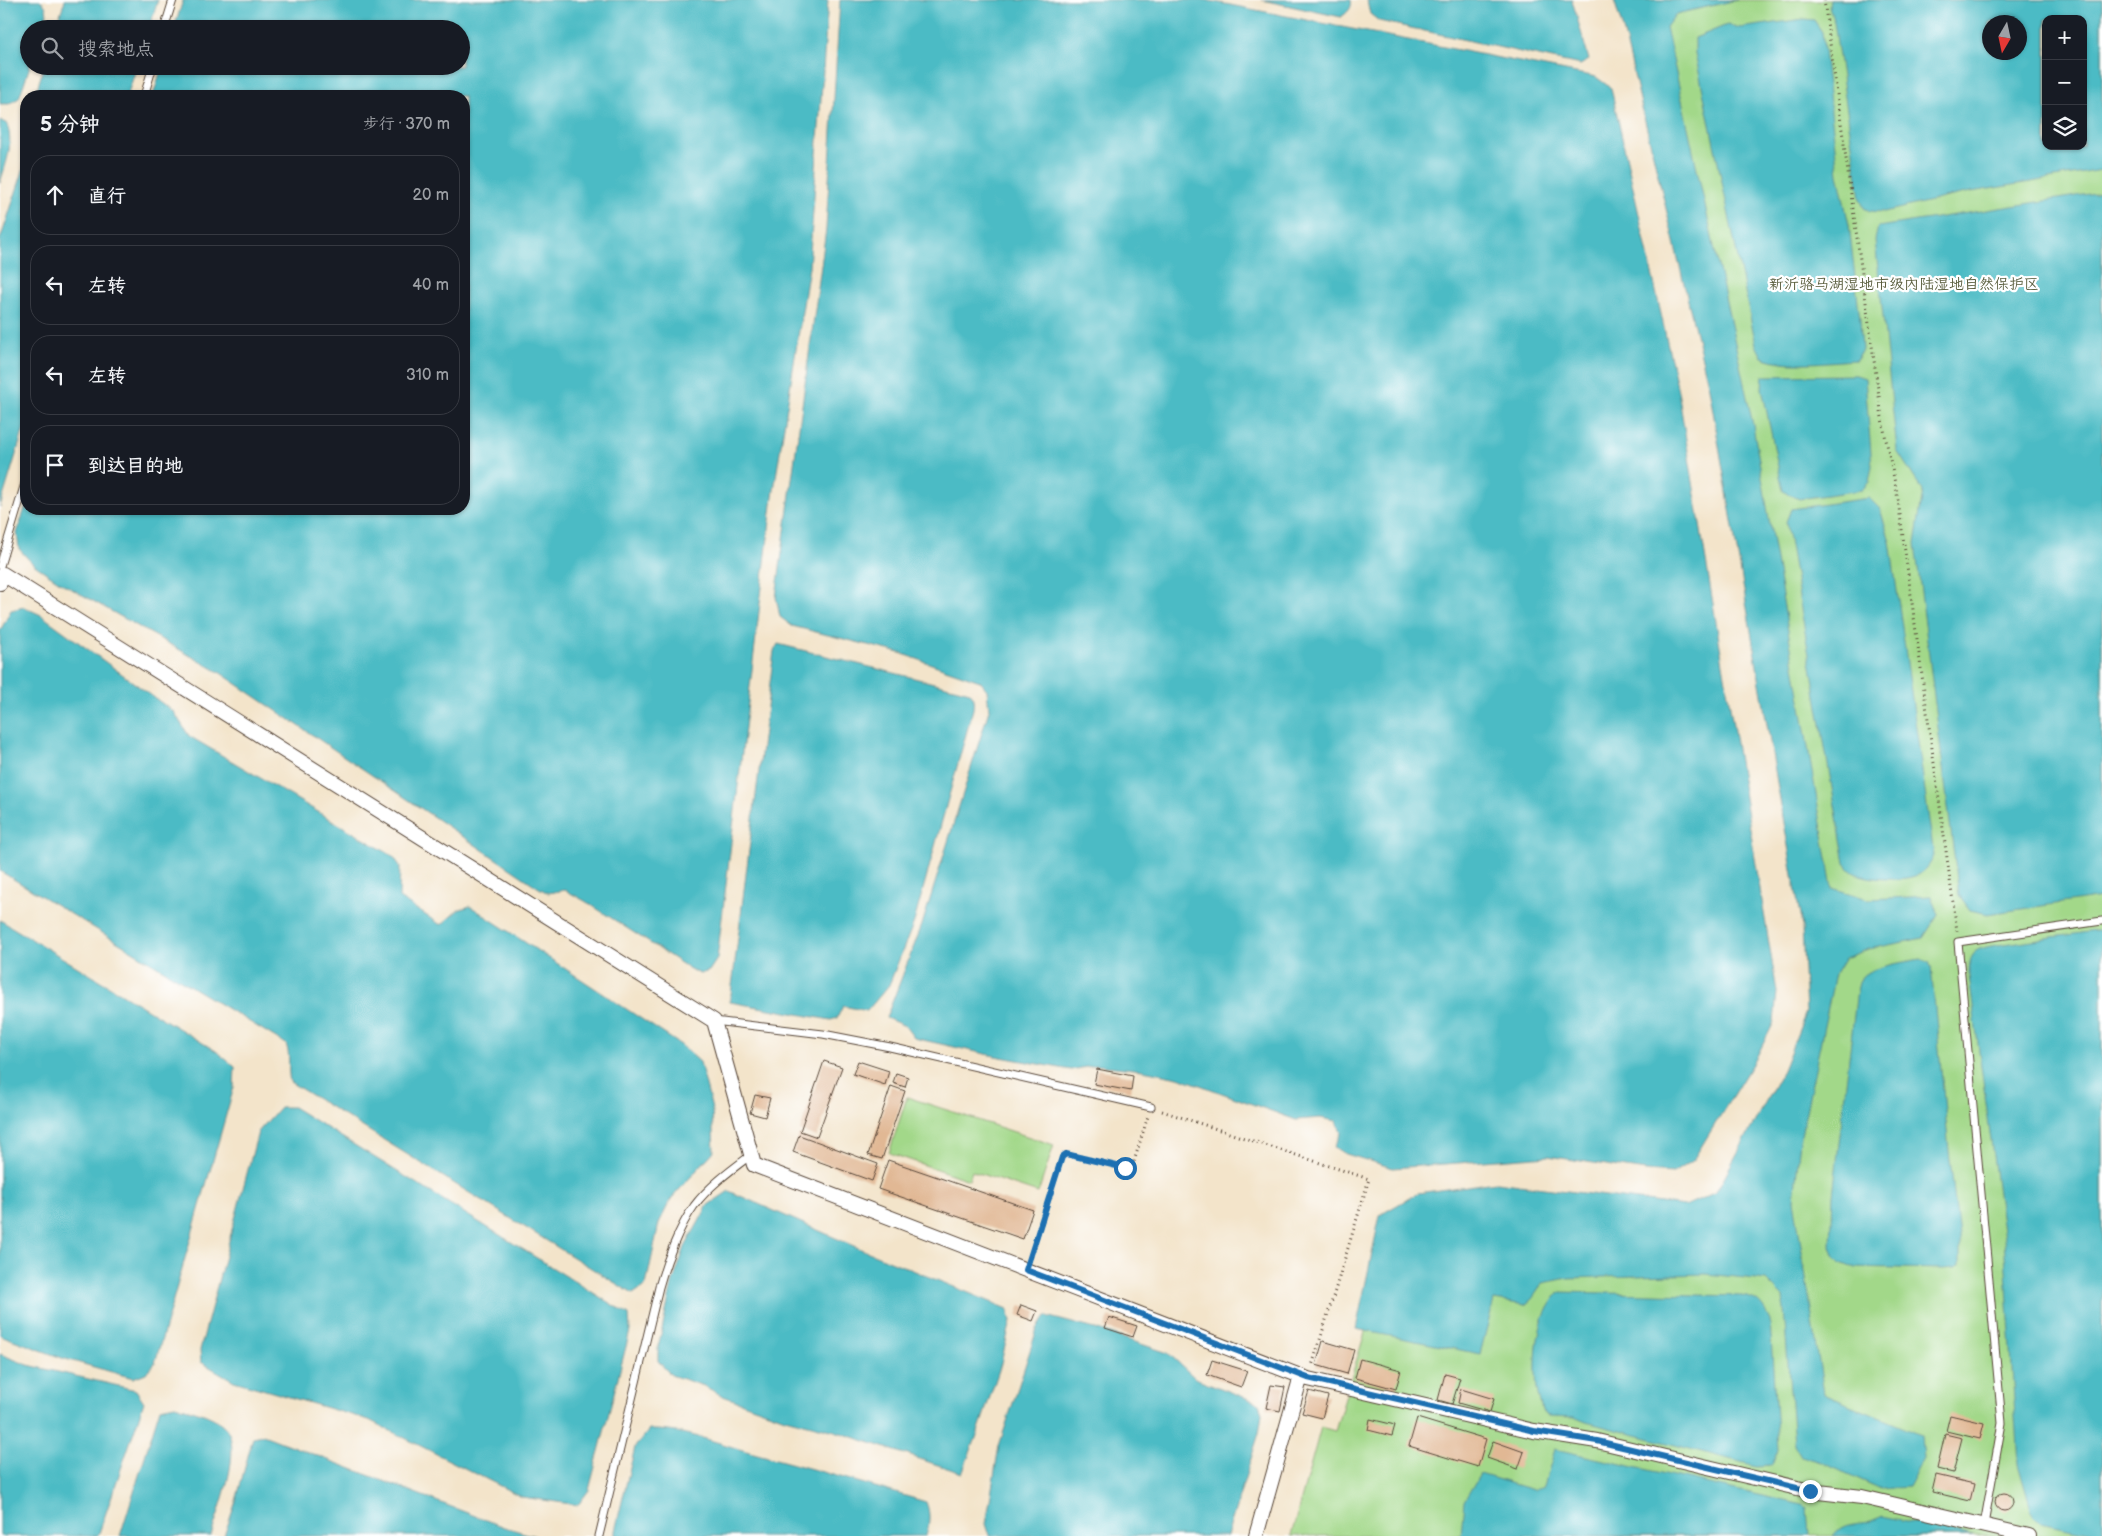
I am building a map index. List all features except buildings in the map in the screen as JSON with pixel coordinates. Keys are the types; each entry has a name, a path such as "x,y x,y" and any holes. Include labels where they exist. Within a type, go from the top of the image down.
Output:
{"street":[{"path":"1,574 714,1021 754,1165 1304,1377 1534,1431 1597,1441 1810,1491 1862,1497 2029,1536"},
{"path":"1256,1536 1304,1377"}],"lane":[{"path":"167,20 173,0"},
{"path":"146,90 150,75"},
{"path":"1,574 20,503"},
{"path":"1984,1525 2002,1423 1958,942 2102,921"},
{"path":"714,1021 822,1034 890,1047 1151,1107"},
{"path":"598,1536 668,1257 694,1206 727,1173 751,1155"}],"path":[{"path":"1824,0 1883,426 1897,493 1958,942"},
{"path":"1026,1270 1062,1157 1066,1154 1132,1168 1151,1107 1369,1179 1304,1377"}],"green space":[{"name":"新沂骆马湖湿地市级内陆湿地自然保护区","path":"1631,0 2102,0 2102,1536 1291,1536 1321,1427 1335,1431 1391,1247 1765,1205 1830,927"},
{"path":"907,1097 1054,1145 1038,1193 972,1171 969,1180 889,1153"}],"water":[{"path":"0,0 40,0 45,6 46,20 20,20 20,75 27,75 22,90 20,90 19,98 9,104 0,104"},
{"path":"65,0 158,0 152,20 58,20"},
{"path":"183,0 828,0 809,267 773,496 717,959 709,971 700,974 690,969 565,890 548,893 539,888 219,672 63,584 33,564 19,549 17,533 23,515 470,515 470,90 155,90 159,75 470,75 470,20 177,20"},
{"path":"840,0 1205,0 1596,77 1611,88 1678,391 1777,992 1774,1022 1757,1056 1693,1160 1673,1173 1646,1171 1548,1156 1393,1168 1346,1154 1334,1147 1341,1133 1337,1121 1320,1118 1296,1120 1178,1077 1143,1070 1096,1065 1071,1070 914,1038 905,1026 886,1018 922,925 989,710 987,690 980,681 900,653 792,626 780,617 776,597 826,229"},
{"path":"1262,0 1351,0 1351,5 1349,10 1341,17"},
{"path":"1367,0 1572,0 1589,60 1580,65 1379,21 1370,14"},
{"path":"1614,0 1737,0 1676,14 1666,27 1753,425 1832,888 1868,899 1931,896 1938,915 1923,938 1869,949 1845,958 1835,974 1800,1140 1794,1200 1824,1394 1921,1435 1923,1459 1908,1487 1881,1489 1821,1462 1801,1456 1794,1444 1783,1297 1766,1280 1706,1274 1568,1278 1543,1283 1532,1299 1525,1305 1494,1300 1480,1354 1356,1329 1380,1215 1418,1193 1496,1182 1685,1206 1716,1192 1783,1070 1806,1012 1802,927 1709,388 1624,33"},
{"path":"1830,0 2102,0 2102,170 1965,193 1884,212 1870,211 1864,208 1860,199 1834,22 1829,6"},
{"path":"1804,19 1814,20 1822,32 1838,174 1849,225 1860,320 1862,349 1857,360 1796,363 1762,357 1756,345 1695,53 1695,38 1727,25 1739,28"},
{"path":"41,75 134,75 129,90 37,90"},
{"path":"0,120 7,124 10,139 7,161 0,183"},
{"path":"20,180 20,442 0,507 0,240"},
{"path":"2102,192 2102,897 1988,914 1970,910 1959,895 1915,544 1923,491 1897,451 1875,240 1878,227"},
{"path":"1856,375 1865,378 1872,466 1869,482 1862,490 1799,499 1783,491 1762,388 1763,376"},
{"path":"1869,498 1880,509 1890,541 1934,856 1922,872 1913,877 1896,879 1859,875 1852,871 1845,863 1786,522 1791,509"},
{"path":"24,607 41,615 174,712 189,736 393,856 400,866 399,898 441,925 458,910 470,906 681,1045 700,1062 712,1109 714,1151 671,1199 659,1223 646,1285 633,1294 290,1082 286,1044 0,871 0,631 11,610"},
{"path":"778,644 970,692 974,698 973,709 914,922 889,985 867,1011 843,1006 837,1018 831,1020 730,1002 774,651"},
{"path":"0,920 216,1051 235,1067 234,1087 155,1363 146,1373 133,1378 62,1358 0,1335"},
{"path":"2102,930 2102,1535 2040,1522 2033,1516 2018,1464 2004,1238 1969,976 1972,956 1984,948"},
{"path":"1920,959 1929,962 1931,967 1960,1244 1960,1265 1955,1268 1944,1269 1851,1267 1841,1263 1835,1257 1831,1246 1833,1195 1859,982 1865,974 1871,971"},
{"path":"280,1107 293,1107 629,1315 630,1331 589,1490 578,1505 522,1497 369,1420 234,1381 201,1362 200,1350 258,1132"},
{"path":"729,1191 856,1247 1008,1309 1011,1321 1000,1367 962,1473 835,1431 785,1418 723,1396 704,1386 671,1375 658,1361 658,1348 672,1284 685,1247 708,1205"},
{"path":"1560,1292 1742,1296 1756,1301 1763,1307 1770,1320 1778,1450 1772,1465 1756,1466 1586,1422 1574,1417 1548,1416 1542,1412 1537,1392 1536,1377 1538,1337 1546,1312"},
{"path":"1046,1316 1099,1330 1168,1353 1195,1378 1259,1403 1262,1414 1259,1433 1227,1536 990,1536 986,1524 999,1446 1037,1329"},
{"path":"0,1354 28,1365 136,1390 144,1402 98,1536 0,1536"},
{"path":"175,1405 213,1418 224,1426 230,1435 232,1448 228,1479 211,1536 120,1536 160,1408"},
{"path":"649,1430 661,1430 698,1437 926,1502 929,1519 926,1536 615,1536 635,1447"},
{"path":"263,1435 504,1527 535,1536 224,1536 236,1501 253,1437"},
{"path":"1555,1449 1802,1505 1807,1508 1809,1536 1461,1536 1464,1501 1480,1474 1533,1490 1544,1486"},
{"path":"1883,1516 1973,1536 1834,1536 1845,1527 1869,1522"}],"route":[{"path":"1125,1168 1066,1154 1062,1157 1026,1270 1308,1378 1534,1431 1597,1441 1810,1491"}]}
